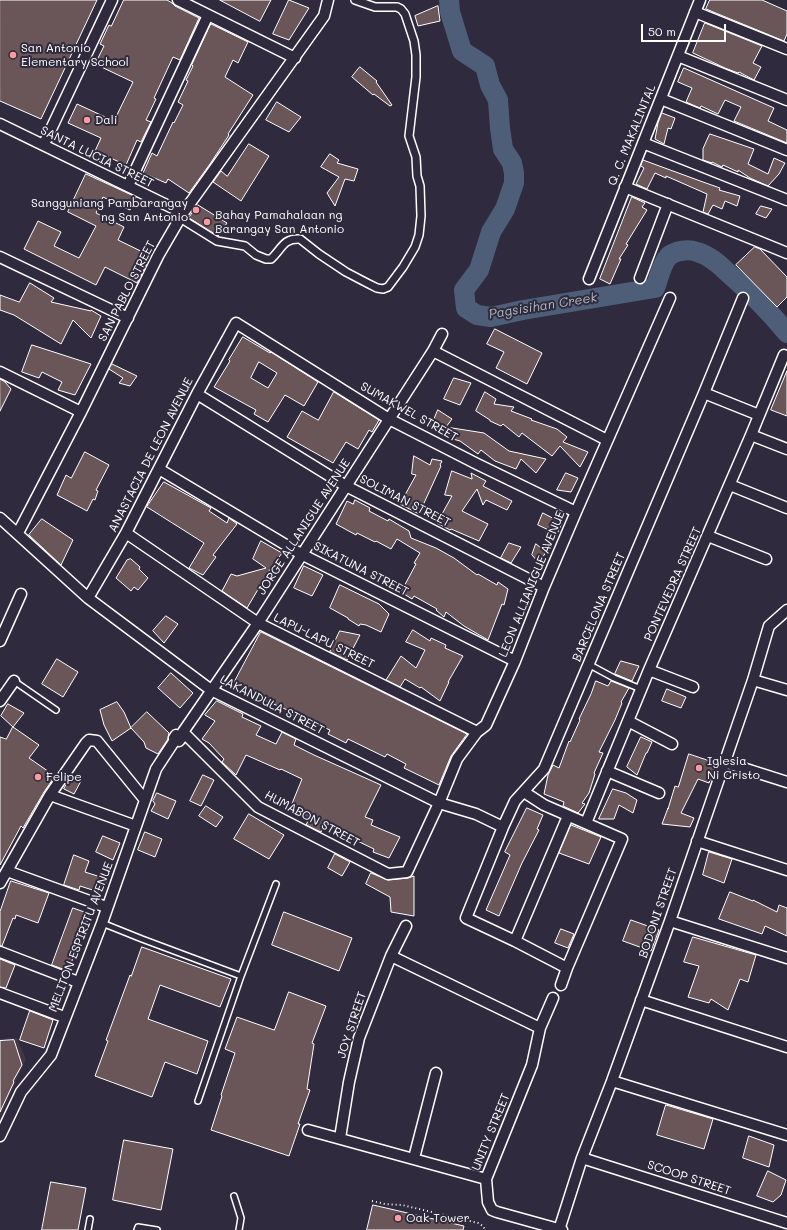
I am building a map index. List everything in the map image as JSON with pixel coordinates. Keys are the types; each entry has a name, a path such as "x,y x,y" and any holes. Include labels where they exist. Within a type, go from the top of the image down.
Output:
{"street":[{"path":"44,144 112,0"},
{"path":"178,0 295,58"},
{"name":"SAN PABLO STREET","path":"18,534 81,412 158,256 182,215 324,16 328,0"},
{"path":"182,215 217,241 245,246 256,255 266,259 271,259 276,255 282,245 290,240 300,239 319,254 367,284 383,289 388,287 403,267 415,247 419,235 421,216 420,186 417,176 416,157 409,136 416,77 416,55 414,41 405,14 401,9 397,7 375,7 355,0"},
{"name":"Q. C. MAKALINTAL","path":"589,279 700,0"},
{"path":"695,12 787,49"},
{"path":"128,186 208,15"},
{"path":"678,56 787,100"},
{"path":"661,99 787,150"},
{"name":"SANTA LUCIA STREET","path":"0,124 44,144 182,215"},
{"path":"643,143 787,200"},
{"path":"625,187 787,253"},
{"path":"640,278 668,204"},
{"path":"0,257 128,318"},
{"name":"LEON ALLIANIGUE AVENUE","path":"407,872 440,803 457,759 477,732 486,725 515,661 544,587 607,440 670,298"},
{"name":"BARCELONA STREET","path":"515,941 466,918 515,801 544,770 704,393 742,298"},
{"name":"ANASTACIA DE LEON AVENUE","path":"88,598 126,533 197,394 236,323"},
{"name":"SUMAKWEL STREET","path":"236,323 389,419 576,512"},
{"name":"JORGE ALLANIGUE AVENUE","path":"179,736 258,623 433,351 442,334"},
{"path":"433,351 607,440"},
{"name":"PONTEVEDRA STREET","path":"586,823 649,670 730,485 784,355"},
{"path":"0,372 81,412"},
{"path":"704,393 759,415"},
{"name":"SOLIMAN STREET","path":"197,394 346,486 544,587"},
{"path":"751,435 787,449"},
{"name":"SIKATUNA STREET","path":"158,469 301,554 515,661"},
{"path":"730,485 787,508"},
{"name":"LAKANDULA STREET","path":"0,518 88,598 211,690 440,803 476,814 503,827"},
{"name":"LAPU-LAPU STREET","path":"126,533 258,623 477,732"},
{"path":"708,536 766,559"},
{"path":"0,641 21,594"},
{"name":"BODONI STREET","path":"560,1230 582,1158 612,1081 670,921 753,680 769,626 787,610"},
{"path":"649,670 693,687"},
{"path":"753,680 787,690"},
{"path":"2,695 14,681"},
{"path":"628,721 672,744"},
{"name":"MELITON ESPIRITU AVENUE","path":"0,1136 21,1092 51,1055 64,1017 102,923 106,907 156,769 179,736"},
{"name":"HUMABON STREET","path":"179,736 258,807 388,874 407,872"},
{"path":"0,883 50,795 86,743 93,740 97,741 145,800"},
{"path":"724,762 787,782"},
{"path":"607,771 659,793"},
{"path":"524,792 544,805 622,839 560,985"},
{"path":"50,795 136,826"},
{"path":"567,968 515,941 568,816"},
{"path":"697,841 787,870"},
{"path":"7,872 106,907"},
{"path":"670,921 787,958"},
{"name":"JOY STREET","path":"340,1138 349,1082 359,1038 391,956 406,926"},
{"path":"0,952 78,982"},
{"path":"391,956 540,1028"},
{"path":"0,993 64,1017"},
{"name":"UNITY STREET","path":"553,998 540,1028 532,1065 486,1179 488,1202 492,1210 560,1230"},
{"path":"641,1000 787,1047"},
{"path":"414,1158 436,1072"},
{"path":"612,1081 787,1135"},
{"path":"308,1130 486,1179"},
{"name":"SCOOP STREET","path":"582,1158 787,1223"}],"lane":[{"path":"588,664 614,678 642,689"},
{"path":"14,681 56,710"},
{"path":"198,1101 241,976 276,884"},
{"path":"102,923 241,976"},
{"path":"234,1196 241,1218 239,1230"},
{"path":"88,1230 90,1219"},
{"path":"137,1230 138,1226 157,1230"}],"path":[{"path":"372,1202 402,1205 478,1223 483,1226 485,1230"}],"shaded area":[{"path":"17,1038 26,1059 0,1117 0,1039"}],"building":[{"path":"0,0 97,0 41,119 0,101"},
{"path":"124,0 167,0 175,6 199,18 180,60 173,57 154,98 156,99 146,120 151,122 141,142 137,140 126,165 95,151 101,138 68,123 77,104 114,121 133,82 95,64 104,46 100,44"},
{"path":"220,0 271,0 260,21"},
{"path":"289,0 309,8 289,40 273,34"},
{"path":"710,0 762,0 787,11 787,34 784,41 706,9"},
{"path":"438,6 440,21 418,26 415,16"},
{"path":"705,23 762,46 753,63 761,67 754,80 739,72 738,73 725,68 693,53"},
{"path":"211,24 248,42 238,63 233,60 225,77 253,95 228,134 229,135 189,193 168,179 166,183 143,173 152,153 157,156 183,105 178,102 188,81 186,80 193,66 192,65"},
{"path":"360,67 377,81 376,82 392,105 390,106 374,94 373,95 352,77"},
{"path":"684,68 774,108 768,121 787,130 787,143 734,121 741,107 725,100 718,114 701,106 700,108 686,102 692,88 678,82"},
{"path":"277,102 301,117 289,132 266,120"},
{"path":"662,113 675,118 671,129 668,128 664,144 655,139 658,123"},
{"path":"710,134 754,149 748,164 768,174 774,158 785,163 779,174 768,186 750,178 738,170 738,172 723,165 722,167 712,162 703,160 703,149"},
{"path":"249,144 269,156 241,201 213,182 221,171 227,176"},
{"path":"330,154 339,160 337,163 358,169 354,181 345,179 335,206 327,193 339,177 321,167"},
{"path":"643,160 720,188 719,190 740,196 737,206 725,201 722,209 713,205 708,214 703,212 707,194 666,176 666,178 655,173 647,189 636,184 644,168 641,166"},
{"path":"86,174 136,197 130,210 103,197 96,213 124,227 118,240 151,256 137,283 105,267 96,285 24,249 38,221 61,232 54,246 79,258 96,226 68,212"},
{"path":"632,197 645,203 642,207 647,210 626,244 628,245 619,259 621,259 610,284 600,279"},
{"name":"Bahay Pamahalaan ng Barangay San Antonio","path":"198,205 227,223 218,236 189,218"},
{"path":"761,206 772,209 766,218 756,214"},
{"path":"755,247 760,249 787,277 787,297 777,307 736,265"},
{"path":"30,283 54,298 51,302 91,310 101,316 91,338 73,320 61,344 14,315 0,310 0,295 19,302"},
{"path":"495,329 542,353 527,384 496,368 504,352 487,344"},
{"path":"243,337 270,353 271,352 318,382 304,406 285,395 268,422 254,414 256,410 214,387 230,361 229,360","holes":["259,362 277,373 268,388 251,378"]},
{"path":"32,345 91,364 75,395 58,390 62,382 42,372 39,378 22,372"},
{"path":"112,364 137,376 130,386 119,383 123,378 109,369"},
{"path":"787,371 787,416 771,410"},
{"path":"454,378 471,383 460,405 444,399"},
{"path":"0,379 11,389 0,411"},
{"path":"334,392 379,420 372,432 369,430 358,449 346,442 333,463 287,437 302,411 318,420"},
{"path":"485,392 496,399 494,404 514,407 511,411 557,429 567,437 563,442 588,452 580,467 560,446 552,456 522,433 519,437 503,424 501,426 490,421 476,411"},
{"path":"438,410 452,419 446,427 484,433 509,451 546,459 536,473 521,459 516,469 495,461 481,450 478,454 460,441 452,440 426,424 431,425"},
{"path":"85,452 109,465 96,490 98,491 95,500 93,499 87,511 57,495 66,475 71,478"},
{"path":"414,456 430,465 432,459 442,461 419,514 400,504 416,475 412,474"},
{"path":"452,471 472,479 471,473 486,481 483,486 512,501 507,510 486,500 483,505 477,489 462,511 488,524 479,541 451,529 450,530 437,523 452,496 445,495"},
{"path":"566,473 578,478 571,492 557,490"},
{"path":"164,482 211,508 209,511 227,523 229,518 237,524 213,555 216,557 203,575 189,568 204,543 147,507"},
{"path":"355,500 370,508 369,511 388,521 389,519 409,531 411,538 436,548 454,558 477,575 478,574 497,585 498,582 508,589 504,605 502,604 488,640 464,626 446,612 444,617 436,610 437,609 414,596 412,599 401,592 416,564 414,563 420,553 397,539 391,549 357,533 356,535 336,524 347,501 353,504"},
{"path":"543,513 562,523 557,534 538,525"},
{"path":"42,519 73,540 61,565 29,535"},
{"path":"261,541 282,553 269,571 247,608 222,591 231,574 237,576 266,568 253,559"},
{"path":"509,543 521,547 511,563 501,558"},
{"path":"536,544 546,552 539,563 532,555"},
{"path":"131,559 140,567 139,569 148,578 138,590 134,587 131,591 116,578 127,560"},
{"path":"304,566 323,575 312,596 294,588"},
{"path":"340,585 379,604 389,614 381,632 366,625 360,624 359,626 330,608"},
{"path":"166,616 178,624 164,643 153,631"},
{"path":"413,630 430,641 431,638 446,645 445,648 463,656 448,682 440,701 421,687 420,688 405,679 400,687 386,680 401,656 416,668 425,650 406,642"},
{"path":"340,631 360,635 347,660 330,652"},
{"path":"261,632 467,734 451,756 439,785 404,768 406,764 387,754 385,757 348,739 346,743 328,734 330,730 291,714 292,712 255,696 256,694 234,683"},
{"path":"57,659 78,672 63,697 42,684"},
{"path":"621,661 639,666 632,681 615,674"},
{"path":"171,673 193,693 180,708 158,688"},
{"path":"596,681 608,686 611,681 629,688 621,702 622,703 615,720 599,752 603,753 594,773 595,774 589,793 582,803 585,804 578,813 563,806 564,802 544,794 548,775 553,765 559,768 569,741 570,742"},
{"path":"667,689 686,697 681,708 662,701"},
{"path":"217,701 243,714 242,717 261,726 256,735 276,744 282,732 296,739 294,745 381,785 365,817 373,820 371,825 400,837 389,858 373,852 374,849 347,836 348,833 326,822 321,832 306,825 309,819 289,811 302,779 246,755 236,775 222,762 224,759 209,743 202,739 215,721 205,715"},
{"path":"117,702 124,712 131,728 112,741 104,725 100,710"},
{"path":"8,704 24,713 13,727 1,716"},
{"path":"147,712 169,733 168,739 158,754 146,748 144,742 131,728"},
{"path":"13,727 39,745 29,758 55,776 23,828 21,826 0,865 0,737 6,739"},
{"path":"641,737 652,742 637,775 627,767"},
{"path":"689,754 716,763 709,783 698,779 681,813 694,818 690,827 662,824 675,786 678,787"},
{"path":"203,775 214,780 201,806 190,801"},
{"path":"71,776 81,781 74,794 64,789"},
{"path":"613,789 626,793 637,800 633,813 619,805 614,819 599,819"},
{"path":"157,793 176,801 168,819 151,811 155,804 153,801"},
{"path":"206,806 223,817 216,827 199,816"},
{"path":"527,808 543,815 537,829 539,830 522,863 499,916 486,910 510,855 505,852"},
{"path":"249,814 284,835 269,859 234,839"},
{"path":"571,825 601,837 589,864 559,853"},
{"path":"145,832 162,839 155,857 138,850"},
{"path":"103,836 120,843 113,860 96,852"},
{"path":"709,852 732,859 724,883 703,875"},
{"path":"335,854 350,862 342,876 328,868"},
{"path":"74,855 89,861 85,872 107,879 102,893 80,886 79,890 64,885"},
{"path":"371,873 388,880 414,876 414,916 391,912 390,897 366,884"},
{"path":"11,881 49,893 38,923 16,915 15,919 13,918 2,946 0,946 0,912"},
{"path":"730,892 753,900 777,912 779,905 787,908 787,936 765,926 762,934 719,919"},
{"path":"73,908 90,914 68,971 52,965"},
{"path":"284,912 352,938 339,971 272,945"},
{"path":"631,920 659,930 651,951 623,941"},
{"path":"561,929 574,934 568,948 555,943"},
{"path":"693,937 756,955 748,982 740,979 728,1010 711,999 709,1003 688,997 699,966 684,962"},
{"path":"142,947 231,979 220,1007 160,985 148,1019 208,1041 197,1074 165,1062 152,1097 95,1076 108,1041 106,1040"},
{"path":"0,959 15,965 6,988 0,987"},
{"path":"289,992 326,1006 312,1043 314,1044 307,1089 310,1090 289,1156 211,1130 235,1053 225,1049 237,1017 274,1030"},
{"path":"30,1011 53,1020 44,1048 20,1040"},
{"path":"14,1040 22,1065 13,1081 14,1082 0,1112 0,1041"},
{"path":"666,1105 713,1119 704,1149 657,1135"},
{"path":"749,1136 774,1145 769,1167 743,1158"},
{"path":"124,1140 173,1149 161,1210 113,1200"},
{"path":"768,1171 786,1180 781,1195 773,1202 757,1196"},
{"path":"51,1182 86,1188 78,1230 42,1230"},
{"name":"Oak Tower","path":"373,1205 464,1226 463,1230 367,1230"}],"waterway":[{"name":"Pagsisihan Creek","path":"449,0 450,12 462,51 485,66 490,85 498,100 503,149 512,163 514,173 514,183 505,209 491,232 479,270 464,290 466,308 477,315 491,317 523,310 655,288 662,268 668,257 674,253 690,251 706,255 717,263 743,286 787,333"}],"place":[{"name":"San Antonio Elementary School","path":"13,55"},
{"name":"Dali","path":"87,120"},
{"name":"Sangguniang Pambarangay ng San Antonio","path":"196,210"},
{"name":"Bahay Pamahalaan ng Barangay San Antonio","path":"207,222"},
{"name":"Iglesia Ni Cristo","path":"699,768"},
{"name":"Felipe","path":"38,777"},
{"name":"Oak Tower","path":"398,1218"}]}
